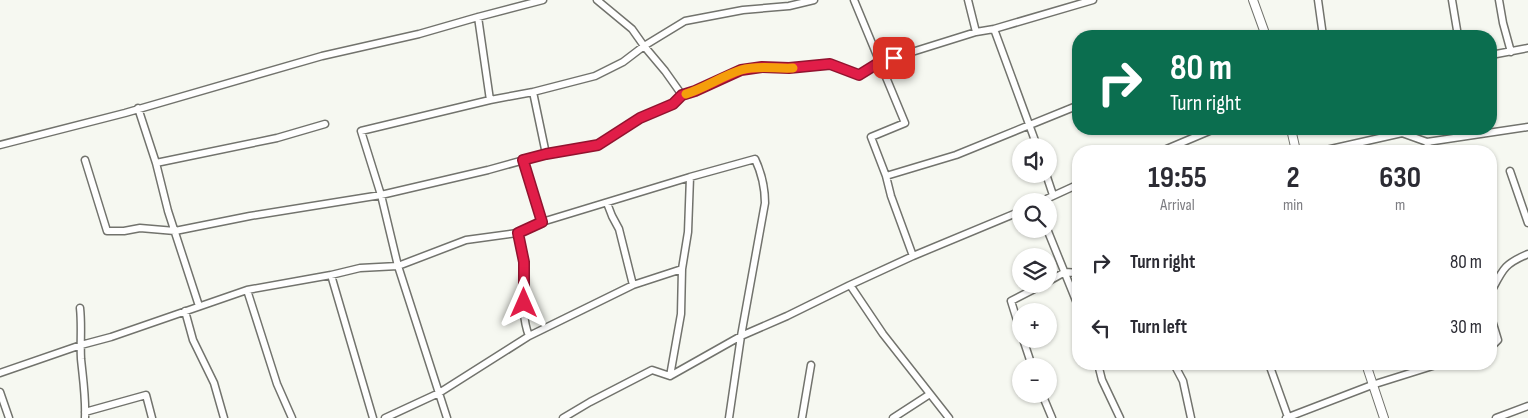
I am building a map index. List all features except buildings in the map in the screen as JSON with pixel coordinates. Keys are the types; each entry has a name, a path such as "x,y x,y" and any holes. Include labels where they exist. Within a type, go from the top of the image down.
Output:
{"street":[{"path":"0,144 214,88 322,56 420,34 544,0"},
{"path":"596,0 632,29 682,95"},
{"path":"447,418 398,266 381,195 362,131 490,100 534,92 595,76 623,62 644,46 684,21 743,10 789,6 814,0"},
{"path":"854,0 905,123 871,137 913,256"},
{"path":"968,0 976,32"},
{"path":"85,160 107,231 124,231 140,228 174,231 250,216 381,195 488,170 546,154 598,145 640,118 673,104 682,95 741,70 762,67 789,68 830,64 859,75 880,62 976,32 994,29 1093,0"},
{"path":"1253,0 1264,30"},
{"path":"1318,0 1322,30"},
{"path":"1499,0 1511,52"},
{"path":"1455,1 1457,30"},
{"path":"478,17 490,100"},
{"path":"994,29 1034,138"},
{"path":"1497,54 1528,48"},
{"path":"534,92 546,154"},
{"path":"138,108 156,163 174,231 199,306"},
{"path":"886,176 956,155 1072,108"},
{"path":"156,163 277,138 325,124"},
{"path":"1497,132 1528,127"},
{"path":"1176,145 1200,135"},
{"path":"1349,145 1393,135"},
{"path":"1408,135 1427,142 1474,135"},
{"path":"0,373 247,290 360,268 398,266 466,240 518,233 542,222 755,159 762,176 765,203 741,336 729,418"},
{"path":"523,160 542,222"},
{"path":"1510,172 1528,223"},
{"path":"670,376 681,314 682,269 688,232 690,177"},
{"path":"1057,193 1072,187"},
{"path":"608,202 612,216 619,229 633,285"},
{"path":"563,418 652,370 670,376 741,336 913,256 1012,215"},
{"path":"518,233 524,262 525,326 530,336"},
{"path":"1051,238 1072,290"},
{"path":"1497,282 1511,261 1528,254"},
{"path":"385,418 439,393 530,336 633,285 682,269"},
{"path":"1057,276 1065,272 1072,272"},
{"path":"331,275 373,418"},
{"path":"850,285 883,334 948,418"},
{"path":"247,290 276,384 292,418"},
{"path":"1012,305 1011,302 1028,293"},
{"path":"80,308 85,415 146,395 152,418"},
{"path":"185,311 193,340 214,384 224,418"},
{"path":"802,418 811,365"},
{"path":"1100,370 1102,380 1120,418"},
{"path":"1177,370 1183,381 1191,418"},
{"path":"1271,370 1287,418 1372,385 1420,370"},
{"path":"1368,370 1384,418"},
{"path":"0,392 8,418"},
{"path":"894,418 930,394"},
{"path":"1046,403 1052,418"},
{"path":"1496,418 1528,406"}],"slow traffic":[{"path":"686,94 741,70 762,67 793,68"}],"route":[{"path":"524,303 524,262 518,233 542,222 523,160 598,145 640,118 673,104 682,95 741,70 762,67 789,68 830,64 859,75 880,62 894,58"}]}
